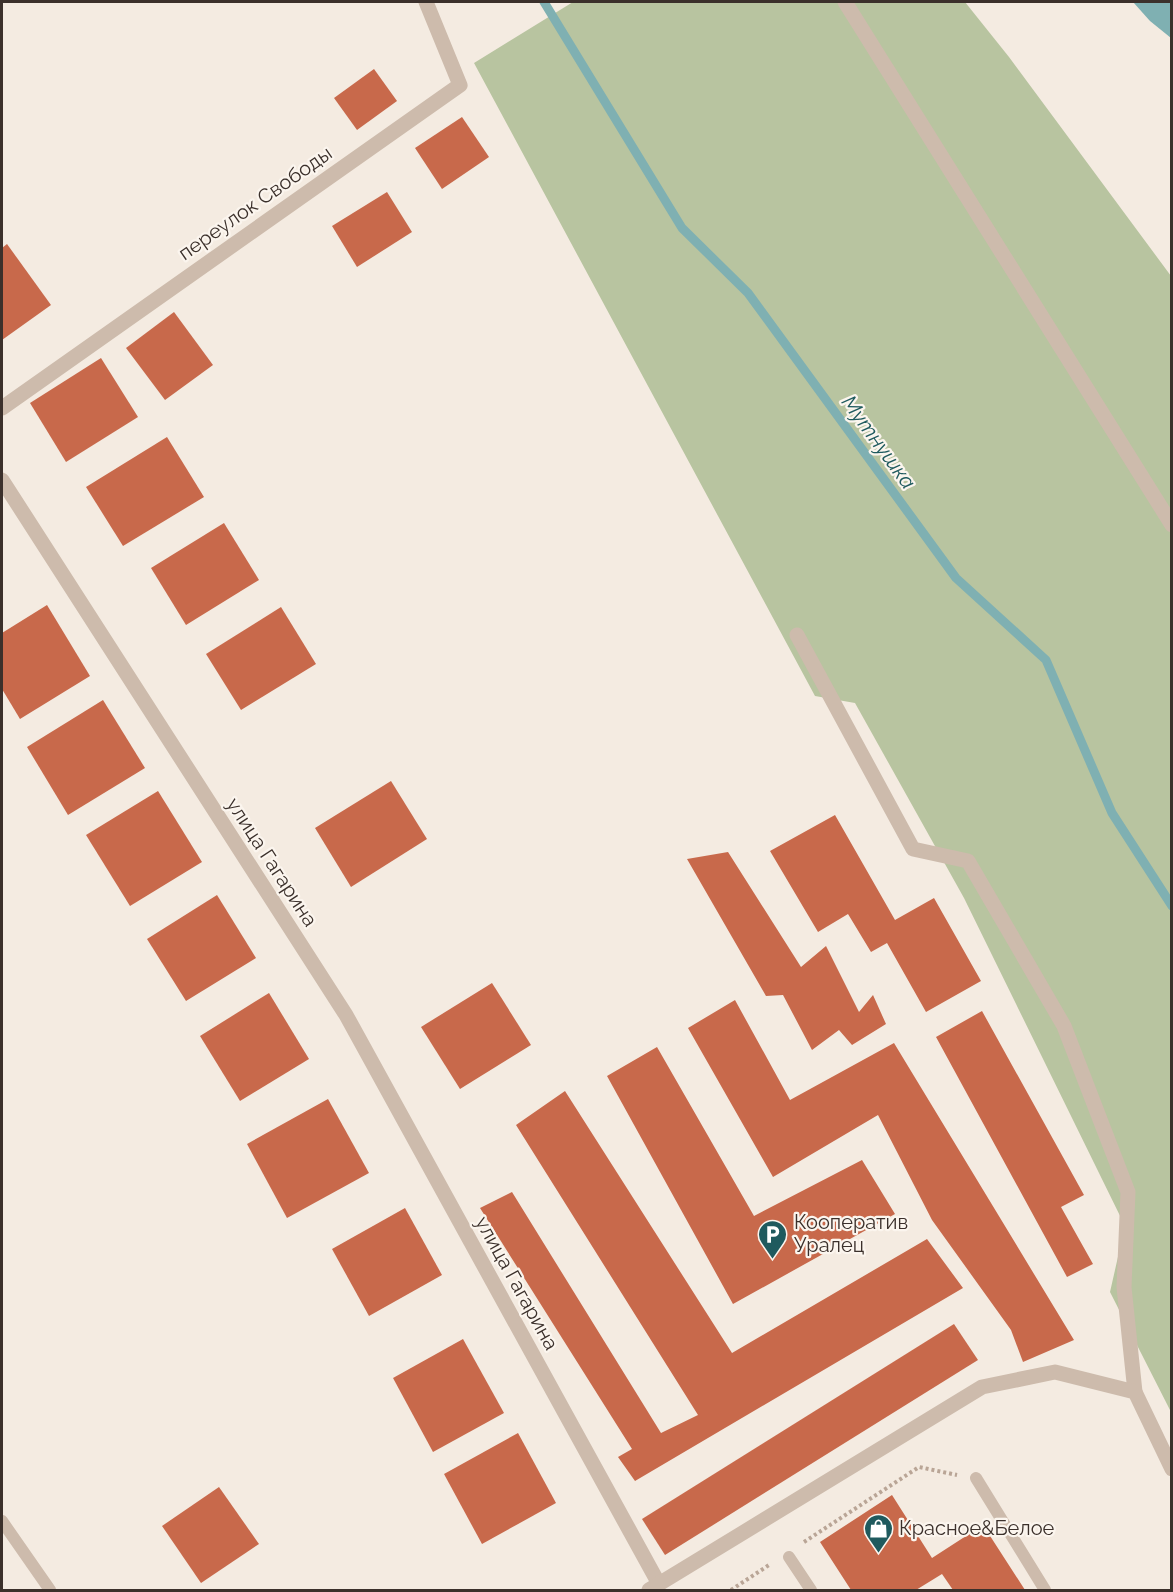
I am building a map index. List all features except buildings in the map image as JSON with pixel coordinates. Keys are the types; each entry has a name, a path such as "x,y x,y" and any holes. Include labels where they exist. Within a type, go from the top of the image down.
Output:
{"street":[{"name":"переулок Свободы","path":"2,408 460,85 426,2"},
{"path":"845,2 1172,525"},
{"name":"улица Гагарина","path":"2,480 346,1015 657,1588 982,1387 1055,1372 1135,1392"},
{"path":"797,635 913,849 968,861 1064,1026 1128,1192 1124,1287 1135,1392 1172,1468"}],"lane":[{"path":"976,1478 1045,1590"},
{"path":"2,1521 50,1590"},
{"path":"789,1557 811,1590"}],"path":[{"path":"731,1590 773,1562 789,1557 808,1539 919,1467 976,1478"}],"green space":[{"path":"573,2 965,2 1009,57 1171,276 1171,1412 1110,1292 1125,1226 964,898 855,703 815,696 474,63"}],"water":[{"path":"1133,2 1171,2 1171,38 1150,21"}],"waterway":[{"name":"Мутнушка","path":"544,2 682,228 748,293 956,578 1046,660 1112,813 1172,906"}],"place":[{"name":"Кооператив Уралец","path":"773,1260"},
{"name":"Красное&Белое","path":"878,1554"}]}
